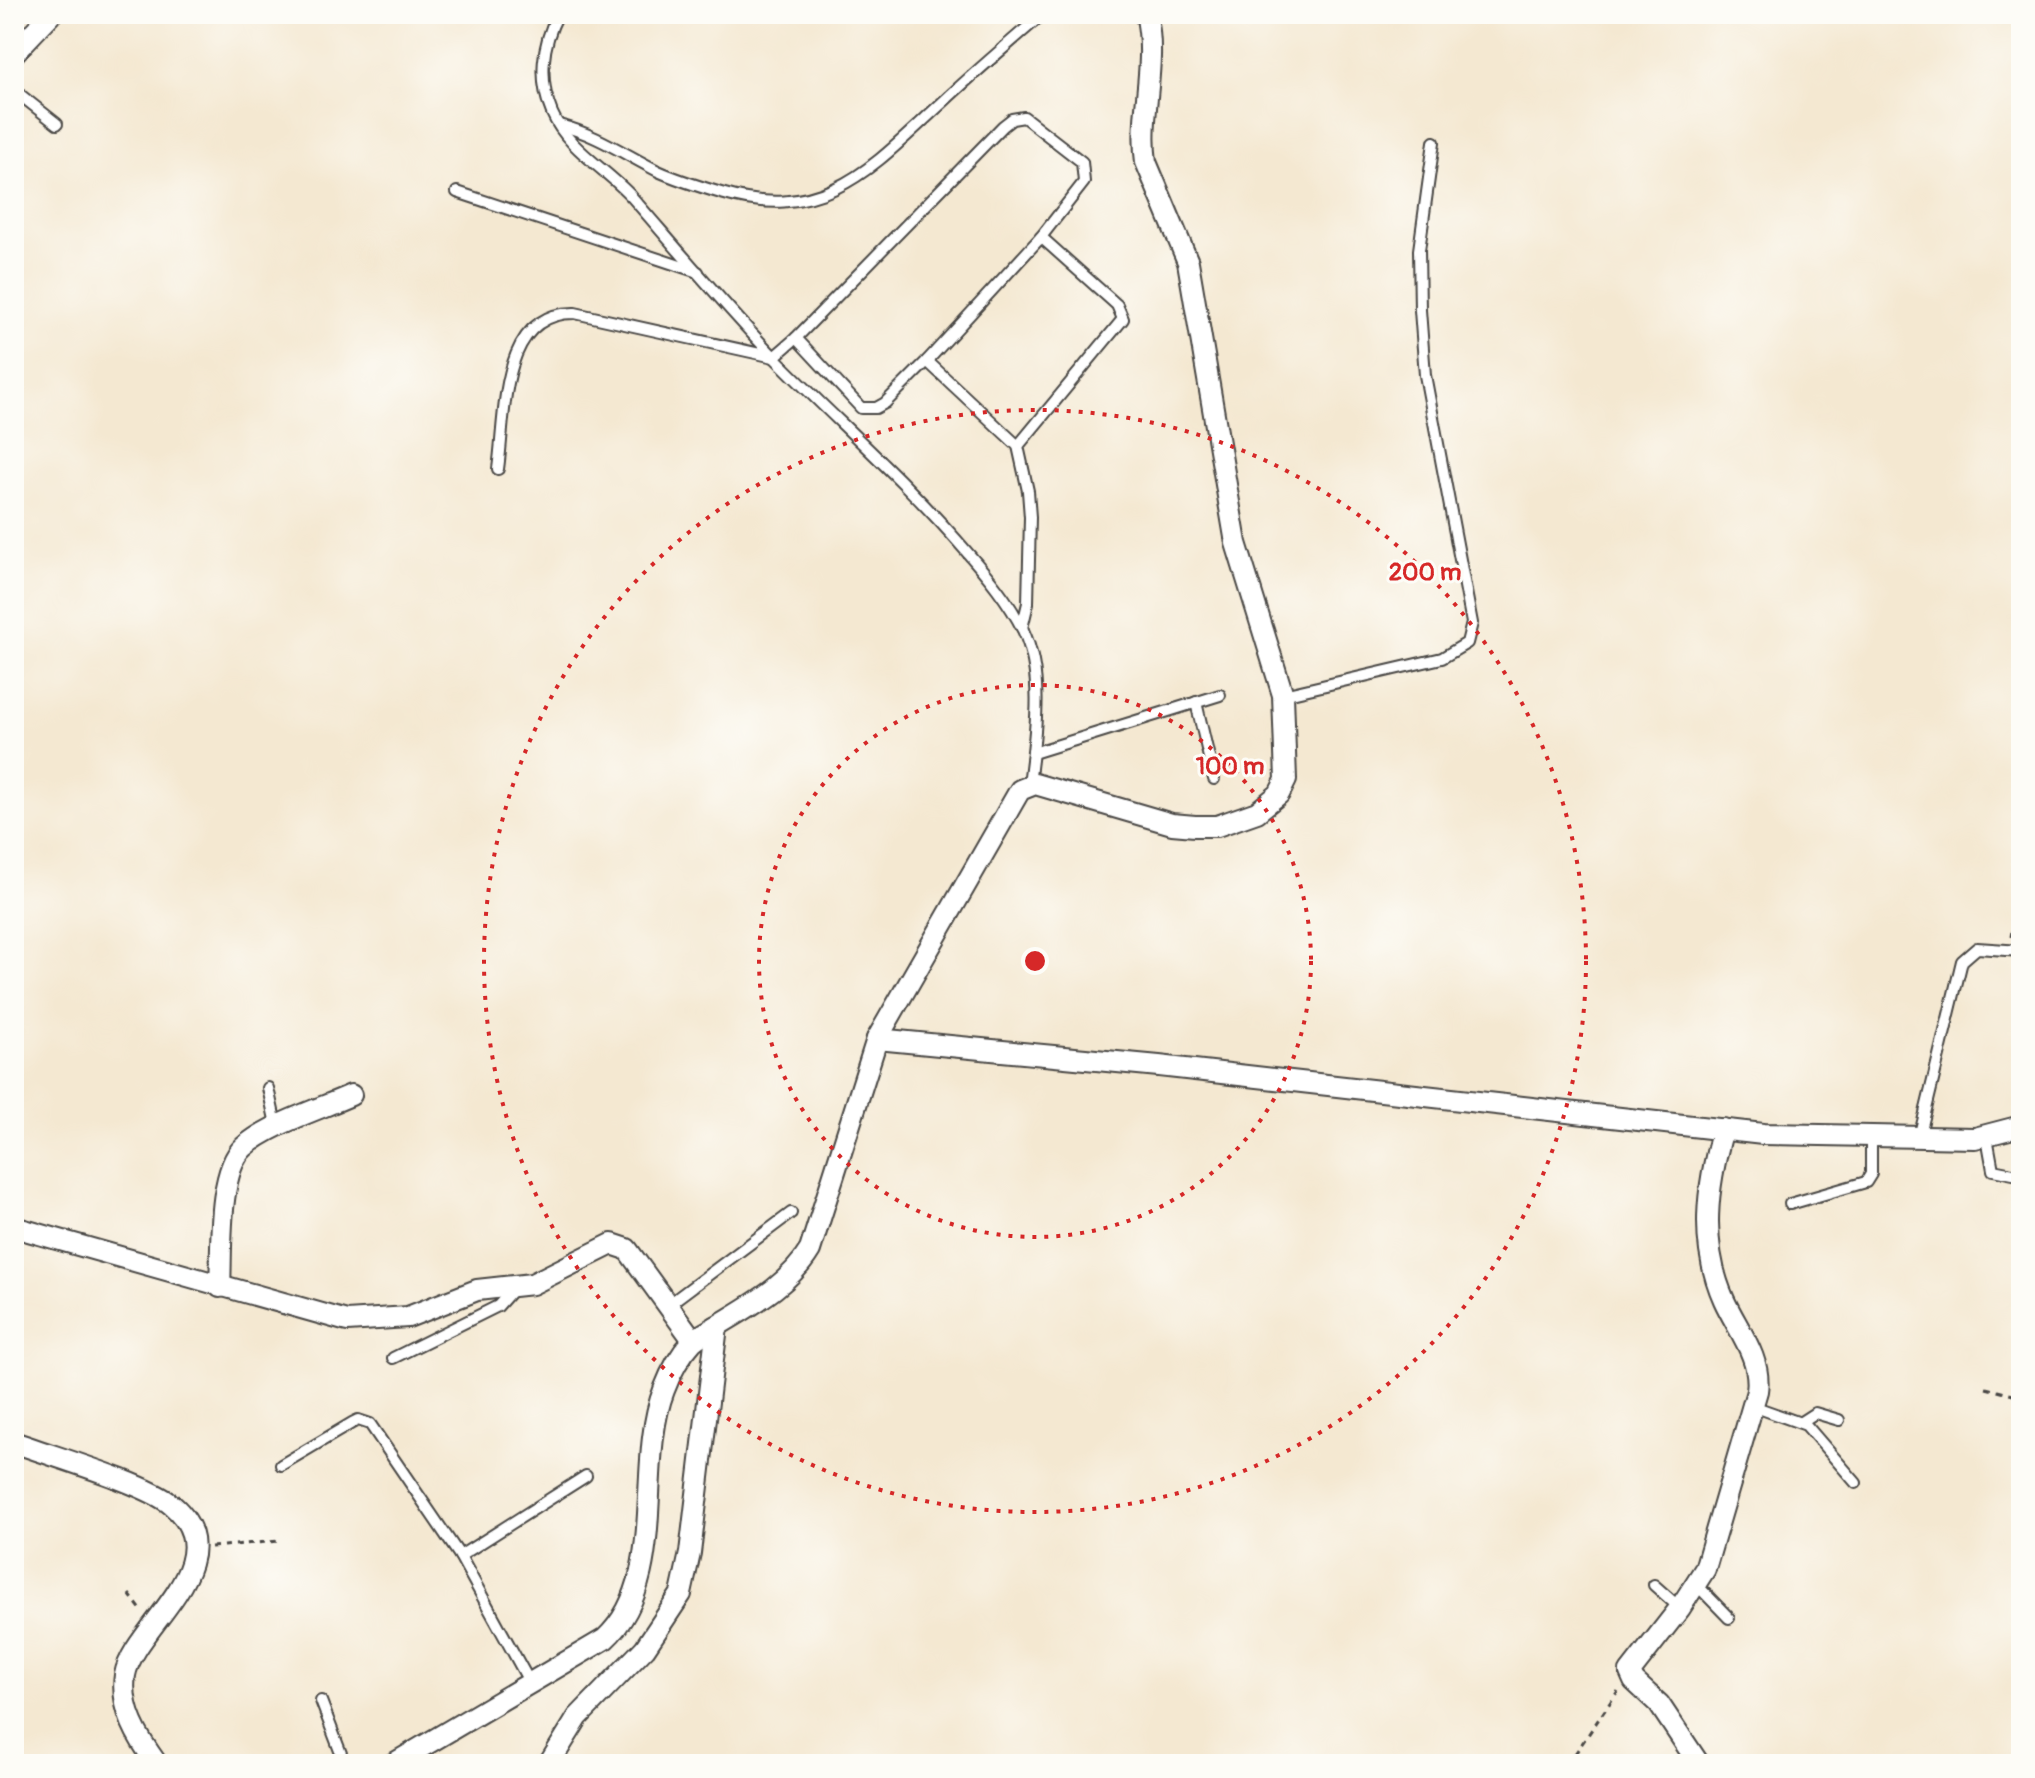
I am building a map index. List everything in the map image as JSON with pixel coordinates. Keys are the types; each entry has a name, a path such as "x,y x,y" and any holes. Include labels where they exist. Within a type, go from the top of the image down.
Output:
{"street":[{"path":"14,53 51,14"},
{"path":"393,1764 605,1639 630,1608 652,1479 656,1421 667,1384 693,1340 791,1276 810,1250 877,1039 1020,790 1029,784 1172,824 1217,826 1234,822 1269,803 1286,780 1283,695 1236,543 1185,251 1171,226 1146,162 1144,129 1151,53 1146,14"},
{"path":"877,1039 1763,1134 1987,1137 2021,1126"},
{"path":"220,1287 226,1194 233,1165 244,1147 351,1095"},
{"path":"1699,1764 1659,1704 1631,1675 1637,1659 1696,1584 1711,1553 1753,1406 1759,1370 1723,1297 1709,1255 1710,1183 1723,1129"},
{"path":"14,1227 347,1321 390,1321 477,1290 515,1288 539,1281 604,1247 619,1244 627,1249 693,1340"},
{"path":"549,1764 578,1717 645,1648 681,1594 690,1553 717,1326"},
{"path":"14,1442 164,1500 182,1516 190,1533 191,1548 185,1581 176,1598 134,1651 124,1679 128,1713 136,1733 157,1764"}],"lane":[{"path":"558,14 547,35 543,62 549,101 559,125 621,185 774,357 933,513 993,583 1022,628 1032,653 1036,707 1029,784"},
{"path":"559,125 596,135 659,171 720,193 780,204 820,197 853,181 887,155 1043,14"},
{"path":"14,90 57,124"},
{"path":"774,357 1012,119 1029,118 1082,162 1086,170 1081,188 1041,237 885,403 867,410 861,408 796,338"},
{"path":"1283,695 1442,658 1459,650 1471,633 1469,594 1425,375 1420,310 1419,250 1434,142"},
{"path":"457,192 698,272"},
{"path":"1018,446 1123,319 1117,305 1041,237"},
{"path":"498,469 514,357 522,338 545,318 575,313 774,357"},
{"path":"927,361 1018,446 1030,517 1028,603 1022,628"},
{"path":"1033,753 1220,695"},
{"path":"1196,702 1214,779"},
{"path":"1919,1138 1962,961 1977,948 2015,951"},
{"path":"268,1088 277,1129"},
{"path":"1790,1204 1866,1182 1871,1174 1871,1137"},
{"path":"1987,1137 1993,1170 2018,1175"},
{"path":"668,1305 791,1213"},
{"path":"393,1358 498,1306 515,1288"},
{"path":"1753,1406 1811,1428 1856,1483"},
{"path":"1801,1422 1815,1413 1839,1420"},
{"path":"281,1465 352,1423 364,1421 376,1431 460,1556 530,1683"},
{"path":"460,1556 586,1476"},
{"path":"1696,1584 1729,1618"},
{"path":"1654,1585 1680,1608"},
{"path":"321,1701 345,1764"}],"path":[{"path":"2015,951 2021,874"},
{"path":"1986,1388 2021,1397"},
{"path":"191,1548 279,1541"},
{"path":"1568,1764 1631,1675"}]}
